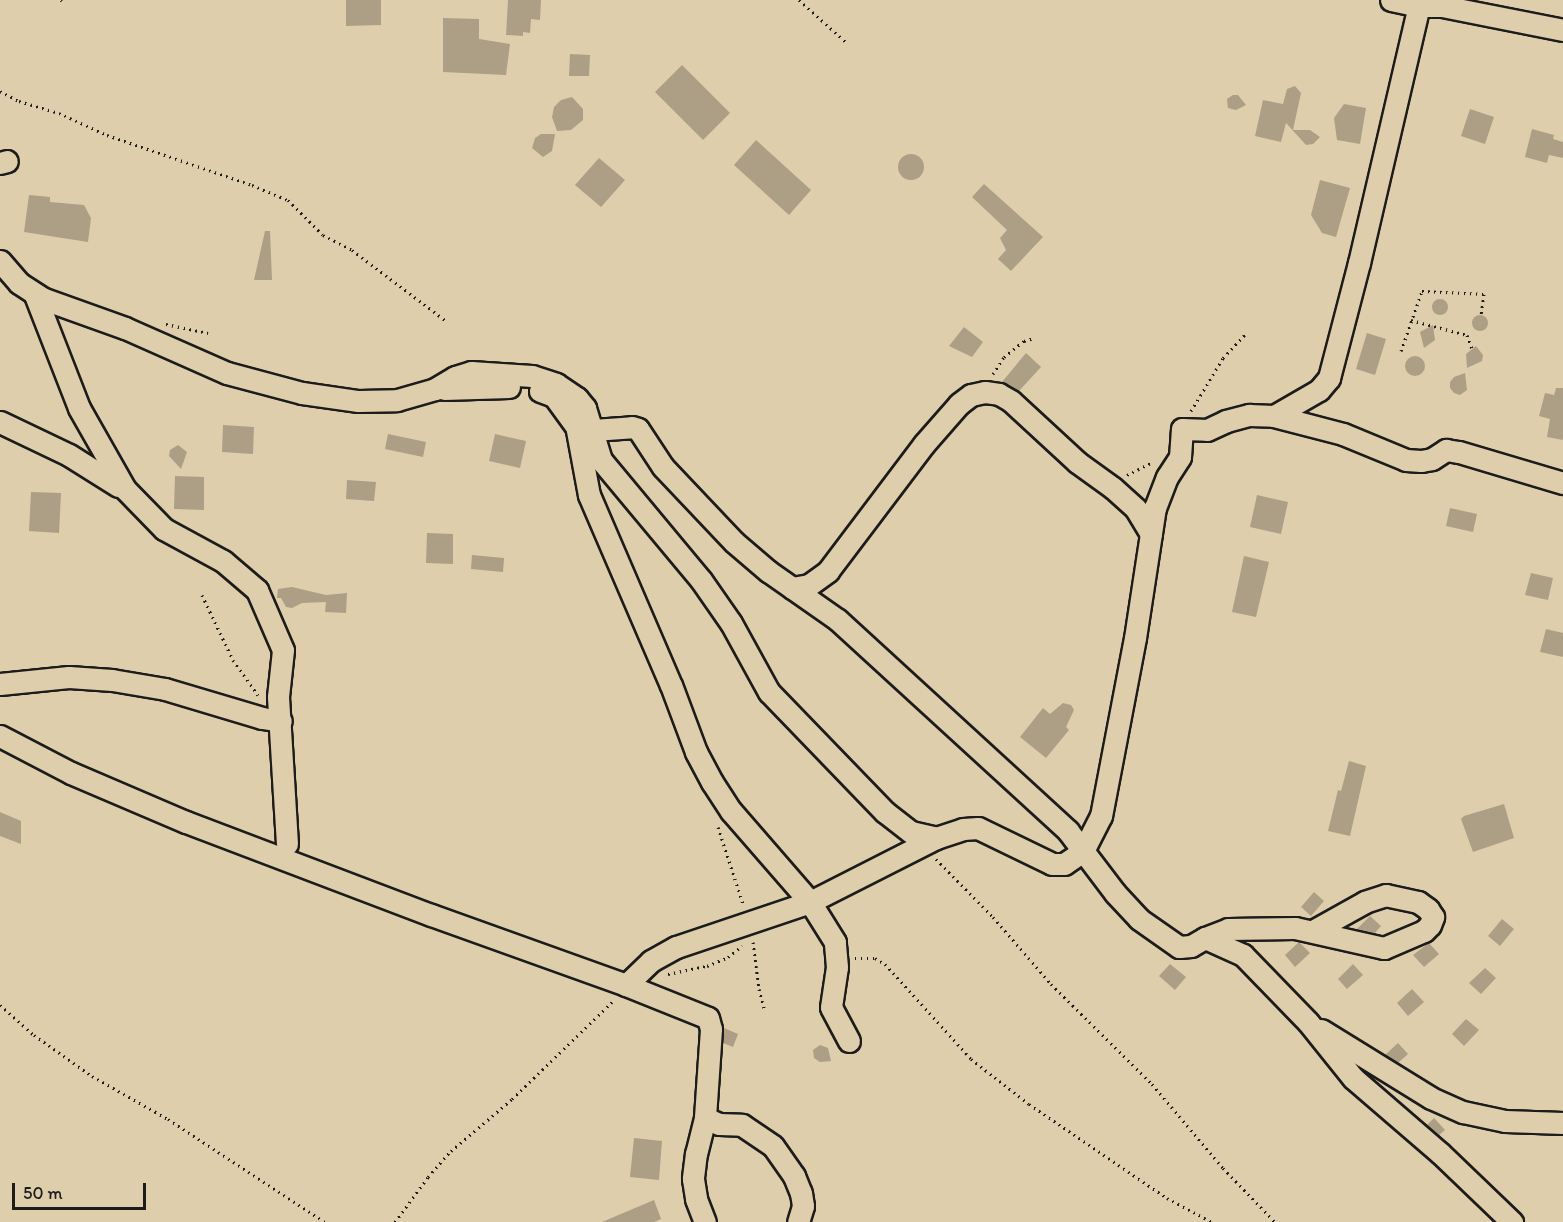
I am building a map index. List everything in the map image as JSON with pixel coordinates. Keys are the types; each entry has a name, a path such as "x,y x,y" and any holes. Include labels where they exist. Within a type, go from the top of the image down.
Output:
{"street":[{"path":"1391,0 1419,6 1442,3 1563,30"},
{"path":"1274,416 1323,387 1329,378 1359,263 1419,6"},
{"path":"0,261 20,283 35,294 125,328 210,367 284,389 331,398 378,402 397,400 435,389 455,377 471,372 532,376 556,384 577,399 585,408 584,428 589,495 671,685 696,752 731,811 810,902 835,942 837,971 831,1007 849,1041"},
{"path":"35,294 79,408 112,469 130,495"},
{"path":"792,588 809,585 828,572 924,444 959,404 971,396 988,393 999,394 1011,401 1077,462 1136,509 1151,534"},
{"path":"626,985 651,962 676,947 810,902 929,842 963,829 978,828 1052,864 1075,857 1101,816 1111,771 1151,534 1160,492 1180,457 1182,429 1207,430 1226,421 1249,415 1274,416 1343,434 1406,460 1432,459 1446,450 1563,483"},
{"path":"0,422 94,468 130,495 164,529 223,561 256,590 283,650 278,697 287,844"},
{"path":"584,428 632,427 638,429 663,467 704,513 759,564 850,631 1068,831 1075,857 1113,890 1150,929 1179,947 1191,946 1228,929 1295,928 1384,948 1424,931 1432,917 1428,909 1418,902 1386,895 1365,902 1313,931"},
{"path":"584,428 601,460 701,580 735,631 769,692 885,812 911,832 929,842"},
{"path":"0,684 69,677 112,680 165,689 262,718 281,721"},
{"path":"0,736 71,773 186,822 452,923 626,985 708,1018 711,1029 705,1118 696,1153 693,1179 696,1199 705,1222"},
{"path":"1205,938 1243,955 1308,1022 1353,1078 1440,1153 1512,1222"},
{"path":"1308,1022 1431,1098 1463,1112 1505,1121 1563,1123"},
{"path":"705,1118 719,1124 742,1125 773,1146 794,1176 801,1193 803,1206 798,1222"}],"path":[{"path":"799,0 847,43"},
{"path":"0,91 19,101 59,113 107,135 252,185 288,200 323,235 351,250 445,320"},
{"path":"1401,351 1422,291 1484,294 1482,315"},
{"path":"1411,320 1467,335 1472,349"},
{"path":"1182,429 1223,358 1247,332"},
{"path":"988,393 994,372 1004,357 1024,341 1034,338"},
{"path":"1102,480 1140,471 1161,458"},
{"path":"202,595 232,660 261,699"},
{"path":"716,820 748,923 764,1008"},
{"path":"929,842 1052,984 1158,1090 1223,1168 1275,1222"},
{"path":"837,971 854,959 869,957 880,960 898,976 970,1059 1109,1161 1167,1198 1212,1222"},
{"path":"395,1222 428,1177 451,1151 512,1099 567,1044 585,1031 626,985"},
{"path":"0,1005 34,1035 92,1076 168,1119 325,1222"}],"building":[{"path":"346,0 381,0 381,25 346,26"},
{"path":"508,0 541,0 540,20 531,19 530,33 523,32 523,36 506,35"},
{"path":"443,18 479,19 479,39 510,44 506,75 443,72"},
{"path":"570,54 590,55 589,76 569,76"},
{"path":"682,65 730,113 703,140 655,92"},
{"path":"1295,86 1301,93 1293,130 1310,130 1320,137 1313,144 1306,145 1286,123 1281,142 1255,136 1263,100 1283,104 1287,89"},
{"path":"1238,95 1246,105 1236,110 1228,108 1227,99"},
{"path":"572,97 583,109 583,120 571,130 557,131 552,117 554,107 561,100"},
{"path":"1344,104 1366,108 1360,144 1337,140 1334,118"},
{"path":"1470,109 1494,117 1485,144 1461,136"},
{"path":"1532,129 1554,135 1553,139 1563,142 1563,158 1549,155 1547,163 1525,157"},
{"path":"541,134 555,134 552,151 543,157 532,148 535,138"},
{"path":"756,140 811,190 789,215 734,165"},
{"path":"911,154 920,158 924,167 920,176 911,180 902,176 898,167 902,158"},
{"path":"599,158 625,180 601,207 575,185"},
{"path":"1320,180 1350,188 1336,237 1322,233 1311,215"},
{"path":"984,184 1043,237 1011,271 998,259 1006,250 1000,238 1007,230 972,197"},
{"path":"29,195 50,197 50,202 84,205 91,218 88,242 24,232"},
{"path":"265,231 270,231 272,280 254,280"},
{"path":"1437,299 1443,299 1448,307 1446,313 1437,315 1432,310 1432,304"},
{"path":"1480,315 1486,317 1488,323 1486,329 1480,331 1474,329 1472,323 1474,317"},
{"path":"1433,325 1435,340 1424,348 1420,332"},
{"path":"964,327 983,342 972,357 949,346"},
{"path":"1367,333 1386,339 1375,375 1356,369"},
{"path":"1476,346 1483,355 1482,361 1467,368 1466,354"},
{"path":"1026,353 1041,367 1019,391 1002,382"},
{"path":"1415,356 1422,359 1425,366 1422,373 1415,376 1408,373 1405,366 1408,359"},
{"path":"1465,373 1467,390 1460,395 1454,393 1450,388 1450,382 1454,377"},
{"path":"1556,388 1563,388 1563,440 1547,437 1550,419 1539,416 1545,393 1554,395"},
{"path":"223,425 254,427 253,454 222,452"},
{"path":"388,434 426,442 423,457 385,449"},
{"path":"495,434 526,441 520,468 489,461"},
{"path":"178,445 187,452 181,469 169,456 170,450"},
{"path":"175,476 204,477 204,510 174,509"},
{"path":"347,480 376,482 374,501 346,499"},
{"path":"31,492 61,493 59,533 29,531"},
{"path":"1257,495 1288,502 1281,534 1250,527"},
{"path":"1450,508 1477,514 1473,532 1446,526"},
{"path":"427,533 453,534 453,564 426,563"},
{"path":"472,555 504,558 503,572 471,569"},
{"path":"1244,556 1269,562 1256,617 1232,612"},
{"path":"1531,573 1553,578 1548,600 1525,595"},
{"path":"292,587 326,595 347,593 346,613 325,612 326,602 302,603 292,608 286,607 281,598 277,598 278,589"},
{"path":"1546,629 1563,633 1563,657 1540,652"},
{"path":"1063,703 1071,705 1074,710 1066,727 1069,730 1046,758 1020,737 1043,708 1050,714"},
{"path":"1349,761 1366,766 1350,836 1328,831 1338,790 1341,791"},
{"path":"1504,804 1514,838 1473,852 1461,819 1464,816"},
{"path":"0,812 21,821 21,844 0,836"},
{"path":"1314,892 1324,901 1311,916 1301,907"},
{"path":"1370,916 1381,926 1375,933 1357,929"},
{"path":"1502,919 1514,929 1500,946 1488,936"},
{"path":"1299,942 1310,953 1295,967 1285,955"},
{"path":"1429,943 1439,954 1424,967 1413,955"},
{"path":"1170,964 1186,977 1175,990 1159,976"},
{"path":"1353,964 1363,975 1347,989 1338,979"},
{"path":"1485,968 1496,978 1481,994 1469,983"},
{"path":"1412,989 1424,1002 1408,1016 1397,1003"},
{"path":"1466,1019 1479,1030 1464,1046 1452,1034"},
{"path":"724,1028 738,1034 733,1047 723,1043"},
{"path":"1398,1043 1408,1054 1398,1063 1385,1055"},
{"path":"820,1045 828,1048 831,1061 820,1062 814,1058 813,1050"},
{"path":"1434,1118 1445,1130 1439,1135 1427,1125"},
{"path":"634,1138 662,1141 659,1180 630,1177"},
{"path":"654,1200 661,1219 654,1222 602,1222"}]}
